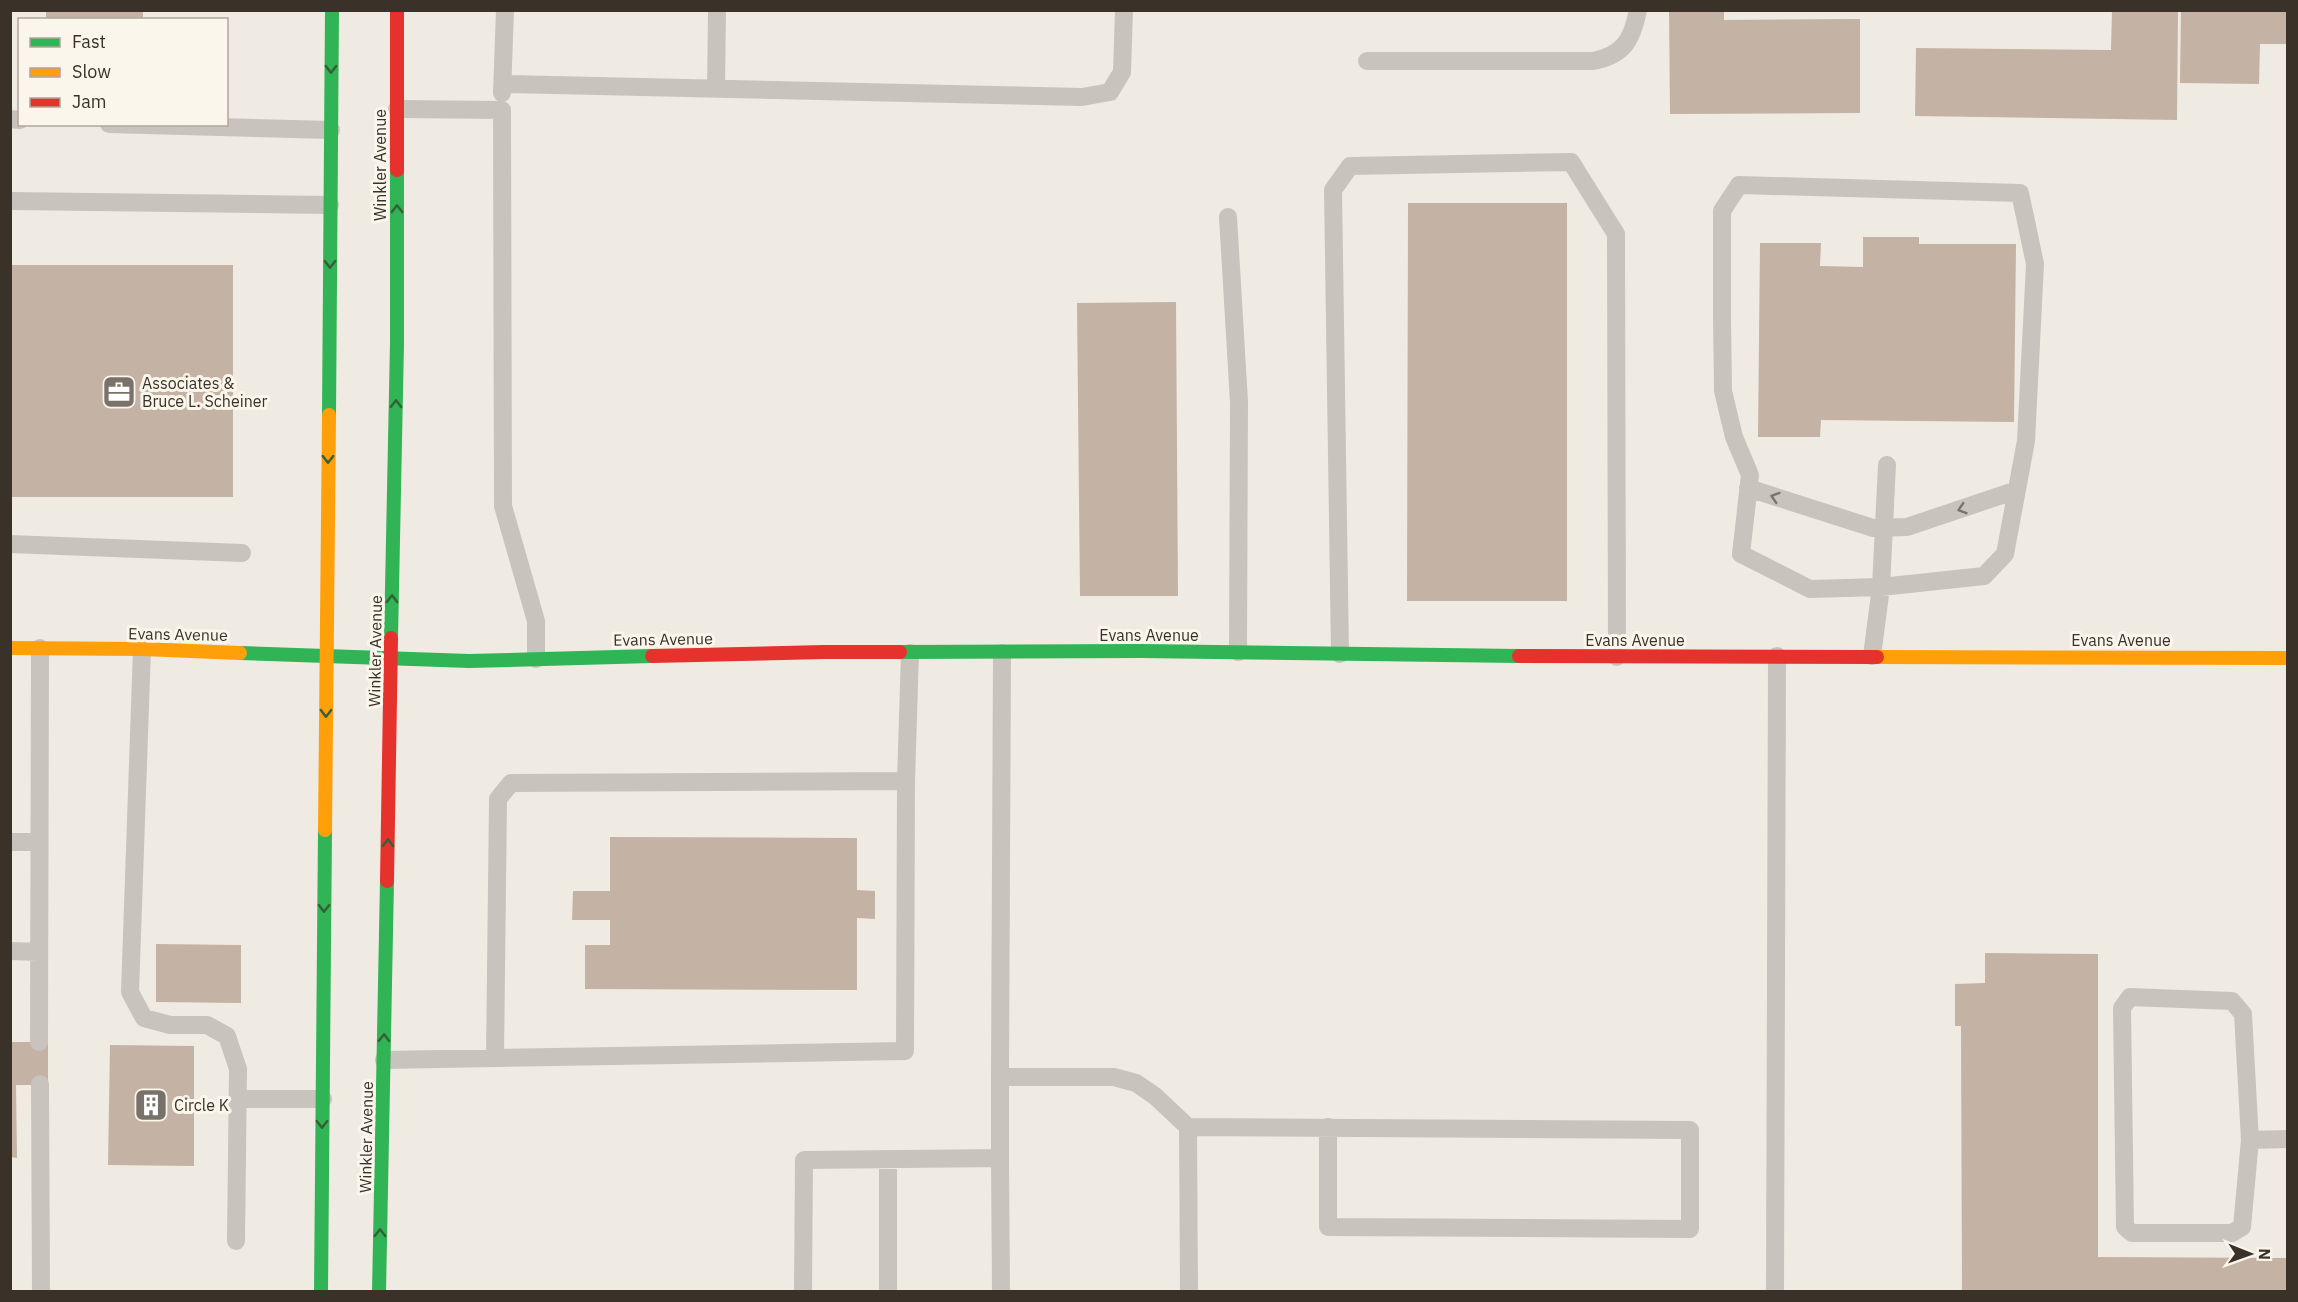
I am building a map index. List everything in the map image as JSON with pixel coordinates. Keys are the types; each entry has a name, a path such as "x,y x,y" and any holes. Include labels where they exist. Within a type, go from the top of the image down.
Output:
{"street":[{"path":"321,1292 332,10"},
{"name":"Winkler Avenue","path":"379,1292 397,343 397,10"},
{"name":"Evans Avenue","path":"11,648 327,654 469,661 824,652 1141,651 1617,657 2288,658"}],"lane":[{"path":"506,10 502,110 503,506 536,621 536,659"},
{"path":"716,88 717,10"},
{"path":"503,84 1082,97 1110,92 1122,72 1124,10"},
{"path":"1367,61 1593,61 1610,58 1629,43 1638,10"},
{"path":"397,110 502,110"},
{"path":"183,126 331,130"},
{"path":"1340,654 1333,190 1350,166 1571,162 1616,234 1617,657"},
{"path":"1739,185 2020,193 2035,264 2026,441 2005,554 1984,576 1881,587 1810,589 1741,554 1748,489 1750,475 1734,437 1723,391 1722,211 1739,185"},
{"path":"10,201 330,205"},
{"path":"1228,217 1239,402 1238,652"},
{"path":"1872,657 1881,587 1887,465"},
{"path":"1748,489 1873,528 1907,527 2018,490"},
{"path":"10,544 242,553"},
{"path":"10,633 11,648"},
{"path":"39,1042 40,648"},
{"path":"142,649 130,992 144,1018 170,1025 207,1025 226,1036 238,1069 236,1242"},
{"path":"384,1060 905,1051 906,781 910,653"},
{"path":"1001,1292 1002,653"},
{"path":"1775,1292 1777,656"},
{"path":"495,1058 498,799 511,783 906,781"},
{"path":"10,842 39,842"},
{"path":"10,951 39,952"},
{"path":"2130,997 2232,1000 2243,1014 2250,1140 2242,1227 2232,1233 2132,1233 2125,1227 2122,1008 2130,997"},
{"path":"1000,1077 1114,1077 1136,1083 1155,1096 1188,1126 1328,1127 1690,1130 1690,1229 1328,1227 1328,1127"},
{"path":"40,1084 41,1292"},
{"path":"237,1099 323,1099"},
{"path":"1188,1126 1189,1292"},
{"path":"2250,1140 2288,1139"},
{"path":"803,1292 804,1160 1000,1158"},
{"path":"888,1159 888,1292"}],"building":[{"path":"46,10 143,10 143,18 46,18"},
{"path":"1669,10 1724,10 1724,20 1860,19 1860,113 1670,114"},
{"path":"2112,10 2178,10 2177,120 1915,116 1916,48 2111,50"},
{"path":"2181,10 2288,10 2288,44 2260,44 2259,84 2180,83"},
{"path":"1408,203 1567,203 1567,601 1407,601"},
{"path":"1863,237 1919,237 1919,244 2016,244 2014,422 1821,420 1820,437 1758,437 1760,243 1821,243 1820,266 1863,267"},
{"path":"10,265 233,265 233,497 10,497"},
{"path":"1176,302 1178,596 1080,596 1077,303"},
{"path":"610,837 857,838 857,890 875,891 875,919 857,918 857,990 585,989 585,945 610,945 610,920 572,920 573,891 610,891"},
{"path":"156,944 241,945 241,1003 156,1002"},
{"path":"1985,953 2098,954 2098,1257 2288,1258 2288,1292 1962,1292 1961,1026 1955,1026 1955,984 1985,983"},
{"path":"10,1042 48,1042 48,1085 16,1085 17,1158 10,1157"},
{"name":"Circle K","path":"110,1045 194,1046 194,1166 108,1165"}],"traffic: fast":[{"path":"329,415 332,10"},
{"path":"391,638 397,343 397,170"},
{"path":"900,652 1141,651 1519,656"},
{"path":"240,653 469,661 652,656"},
{"path":"321,1292 325,830"},
{"path":"379,1292 387,881"}],"traffic: slow":[{"path":"325,830 329,415"},
{"path":"10,648 142,649 240,653"},
{"path":"1877,657 2288,658"}],"traffic: jam":[{"path":"397,10 397,170"},
{"path":"387,881 391,638"},
{"path":"652,656 900,652"},
{"path":"1519,656 1877,657"}],"place":[{"name":"Associates & Bruce L. Scheiner","path":"119,392"},
{"name":"Circle K","path":"151,1105"}]}
